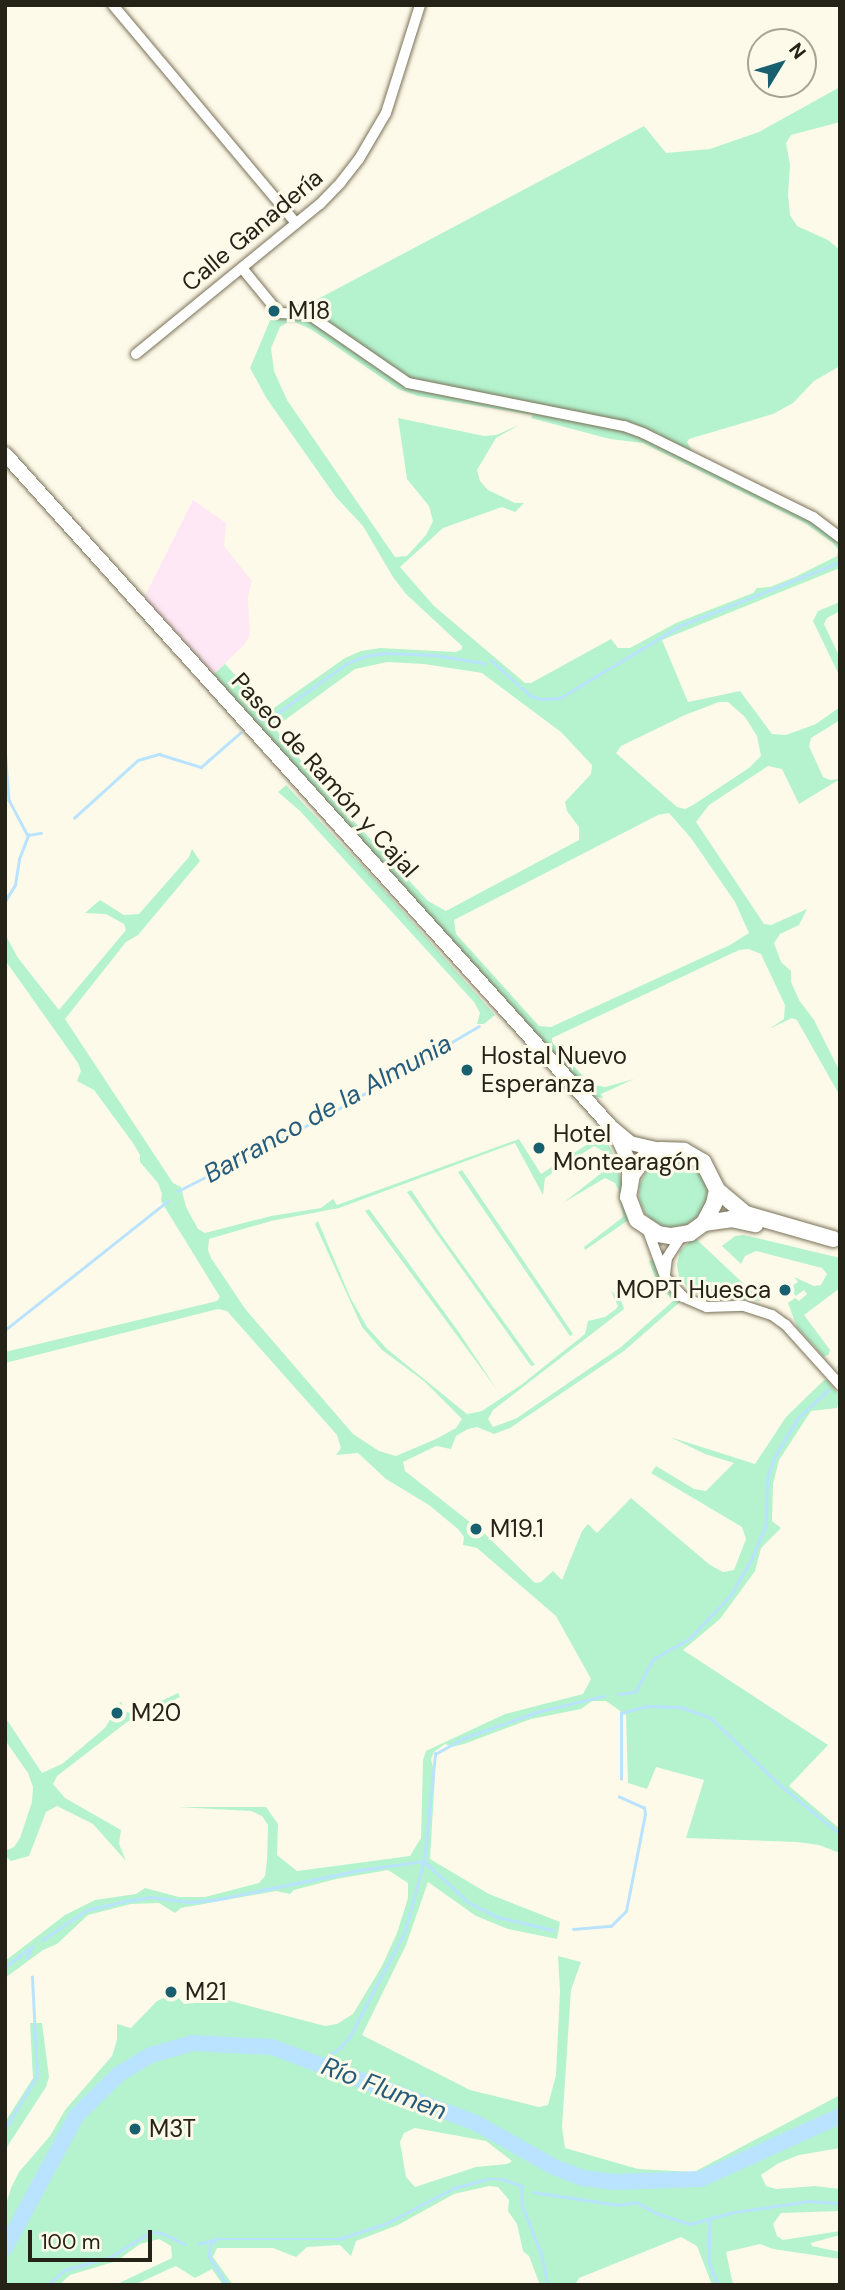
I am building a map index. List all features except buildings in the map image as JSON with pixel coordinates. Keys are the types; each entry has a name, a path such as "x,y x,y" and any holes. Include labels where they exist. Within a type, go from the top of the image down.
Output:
{"highway":[{"path":"733,1213 717,1190 710,1171 694,1155 673,1149 661,1150 637,1166 629,1184 631,1209 646,1228 670,1237 682,1235 704,1223 733,1213 787,1230 838,1238"},
{"path":"704,1223 710,1214 717,1190"}],"main road":[{"name":"Paseo de Ramón y Cajal","path":"5,454 610,1126"},
{"path":"610,1126 630,1143 661,1150"},
{"path":"610,1126 624,1146 629,1162 629,1184"}],"street":[{"path":"113,5 296,223"},
{"name":"Calle Ganadería","path":"136,354 243,268 341,182 376,133 386,113 420,5"},
{"path":"243,268 279,313 308,314 408,383 634,429 813,517 840,537"},
{"path":"646,1228 665,1277 675,1291 698,1305 744,1306 772,1315 786,1325 840,1385"},
{"path":"665,1277 667,1258 682,1235"}],"shaded area":[{"path":"193,500 226,523 224,546 252,581 248,597 250,635 244,645 213,675 144,598"}],"green space":[{"path":"840,87 840,122 791,135 786,143 790,165 790,215 797,226 828,240 840,250 840,366 814,381 793,403 773,414 689,439 687,442 694,454 840,532 840,568 662,640 688,702 740,691 772,734 786,735 816,724 840,707 840,720 811,738 809,746 823,777 830,780 840,779 799,804 782,769 768,766 709,805 696,822 764,924 771,925 807,909 799,925 780,934 774,943 781,962 791,971 791,982 799,1000 814,1020 840,1072 840,1096 797,1020 792,1018 769,1029 784,1019 785,1005 761,954 749,949 739,950 552,1038 552,1042 590,1084 605,1087 634,1079 601,1094 603,1098 595,1097 588,1094 213,675 225,664 267,710 271,710 345,658 361,651 380,648 456,652 462,649 462,646 406,594 393,577 363,526 336,497 267,399 250,368 274,311 314,301 644,126 666,153 710,149 759,132","holes":["291,320 312,330 398,389 418,396 533,415 531,418 610,439 643,443 805,523 833,543 838,550 837,556 795,577 770,587 757,588 753,593 676,623 630,648 618,648 611,639 531,683 525,683 434,606 400,567 443,528 502,507 515,512 524,503 515,503 488,490 480,481 477,470 496,438 519,425 496,435 484,436 398,418 407,479 429,506 433,521 426,535 407,556 395,557 287,400 274,371 271,348 280,327","387,662 424,664 482,673 561,732 592,765 591,774 565,802 567,811 579,827 579,840 446,911 428,901 323,788 278,732 278,725 355,669","719,702 728,702 745,717 757,736 761,756 749,768 685,809 677,807 616,753 621,746","669,813 691,838 735,902 749,933 730,945 551,1027 539,1026 456,934 454,920 658,815"]},
{"path":"840,602 840,611 827,618 824,624 840,658 840,677 813,621 818,611"},
{"path":"286,785 368,872 495,1015 484,1024 477,1024 480,1013 474,1002 300,811 278,792"},
{"path":"192,849 200,861 138,935 126,942 65,1019 173,1183 181,1187 186,1207 198,1229 205,1233 271,1216 321,1208 333,1199 337,1205 519,1139 541,1174 602,1135 612,1151 634,1222 627,1221 585,1250 584,1247 623,1217 619,1191 615,1183 605,1178 563,1203 609,1167 605,1152 594,1146 545,1178 543,1195 515,1143 339,1208 271,1221 209,1239 208,1250 211,1258 246,1310 353,1434 379,1451 396,1456 456,1428 462,1419 424,1381 382,1350 362,1327 315,1224 318,1221 350,1297 367,1327 387,1349 467,1414 482,1411 521,1385 585,1334 588,1321 605,1317 616,1309 618,1306 611,1291 621,1300 624,1309 493,1410 488,1419 493,1427 517,1418 621,1347 673,1301 656,1280 649,1261 653,1259 667,1289 680,1302 624,1351 510,1428 494,1434 477,1427 468,1429 456,1436 451,1449 436,1446 403,1462 405,1471 485,1534 535,1583 541,1582 553,1571 562,1580 582,1531 588,1524 597,1533 631,1498 710,1565 723,1572 734,1570 746,1539 742,1527 651,1473 656,1466 694,1489 706,1491 734,1463 705,1454 670,1437 755,1464 786,1417 822,1382 826,1379 840,1396 837,1408 811,1411 779,1460 773,1484 772,1521 781,1528 761,1548 755,1571 720,1619 683,1650 828,1745 789,1786 840,1829 840,1853 819,1845 797,1842 686,1838 704,1780 656,1767 647,1789 628,1783 626,1715 606,1701 592,1701 581,1709 531,1719 464,1744 452,1747 445,1744 434,1752 431,1759 435,1775 430,1859 489,1894 560,1922 557,1939 508,1929 476,1916 428,1882 406,1945 362,2035 470,2090 539,2107 548,2105 556,2075 560,1991 558,1956 581,1962 571,1990 562,2127 565,2148 638,2169 694,2172 840,2095 840,2148 799,2155 779,2163 761,2175 766,2186 776,2189 815,2186 840,2189 840,2211 781,2213 773,2224 777,2236 783,2240 840,2231 840,2235 811,2243 812,2246 840,2252 840,2259 773,2249 760,2244 726,2252 733,2285 712,2285 697,2246 681,2237 579,2278 575,2285 540,2285 529,2256 523,2251 517,2224 508,2211 509,2200 498,2187 489,2186 454,2194 398,2225 356,2241 351,2256 340,2245 307,2247 296,2257 273,2248 217,2248 213,2257 233,2285 223,2285 212,2269 195,2278 176,2266 134,2285 115,2285 172,2258 171,2246 159,2239 140,2244 117,2261 70,2275 59,2285 5,2285 5,2208 11,2188 19,2172 50,2136 65,2110 112,2056 117,2040 117,2024 131,2028 157,2001 174,1993 184,2004 227,2000 325,2026 337,2024 353,2014 382,1966 397,1933 408,1898 408,1883 388,1870 336,1879 294,1890 290,1894 276,1891 181,1908 175,1913 159,1903 131,1904 88,1915 57,1944 43,1950 5,1978 5,1961 65,1915 95,1900 136,1894 145,1888 179,1897 205,1897 259,1883 265,1876 268,1825 262,1816 251,1811 177,1807 266,1807 278,1824 277,1855 297,1871 410,1856 421,1838 423,1760 426,1751 505,1714 583,1694 591,1679 556,1616 477,1548 463,1545 464,1537 458,1529 429,1505 386,1479 358,1453 336,1455 341,1448 337,1435 227,1311 218,1309 5,1363 5,1352 217,1301 220,1297 161,1201 162,1194 158,1183 140,1162 140,1155 133,1143 94,1090 77,1081 81,1071 78,1063 5,960 5,934 18,958 59,1010 126,930 124,924 106,914 85,913 100,900 124,915 139,914 189,857","holes":["415,2128 486,2141 512,2161 507,2164 476,2167 415,2187 406,2177 400,2142 404,2133"]},
{"path":"666,1159 680,1159 692,1164 702,1174 707,1193 702,1212 692,1222 680,1227 666,1227 654,1222 644,1212 639,1200 639,1186 644,1174 654,1164"},
{"path":"462,1170 573,1334 570,1336 458,1172"},
{"path":"411,1190 535,1365 531,1366 407,1192"},
{"path":"369,1209 458,1331 498,1391 365,1211"},
{"path":"744,1235 840,1258 840,1288 804,1315 830,1350 829,1354 824,1357 797,1327 788,1303 795,1298 799,1301 807,1294 804,1290 796,1296 789,1288 798,1282 794,1277 814,1286 821,1285 827,1274 822,1268 756,1251 745,1256 741,1264 722,1246 735,1236"},
{"path":"694,1237 762,1301 717,1299 701,1296 688,1288 679,1276 677,1265 680,1251"},
{"path":"178,1693 180,1697 127,1722 57,1776 53,1784 65,1798 121,1830 119,1844 126,1861 93,1824 57,1806 46,1812 29,1856 11,1861 5,1856 5,1851 14,1847 20,1838 32,1802 33,1787 28,1773 5,1740 5,1717 42,1773 62,1764 105,1728 121,1701 124,1711 133,1714"},
{"path":"30,2023 42,2023 49,2077 46,2087 5,2150 5,2122 33,2078"}],"waterway":[{"path":"491,660 531,696 540,699 560,698 680,626 840,562"},
{"path":"257,720 268,720 346,664 365,656 386,653 435,655 484,663"},
{"path":"74,818 138,760 159,754 201,767 240,733"},
{"path":"5,748 9,800 28,835"},
{"path":"28,835 41,833"},
{"path":"5,901 15,885 19,859 28,835"},
{"name":"Barranco de la Almunia","path":"178,1191 333,1112 479,1026"},
{"name":"Barranco de la Almunia","path":"5,1330 168,1201"},
{"path":"618,1694 635,1692 653,1659 689,1639 730,1596 751,1560 766,1525 767,1477 776,1454 798,1418 828,1390"},
{"path":"317,2064 340,2048 350,2036 404,1933 424,1861 435,1754 464,1738 537,1712 603,1696"},
{"path":"621,1779 621,1713 647,1706 681,1707 711,1718 780,1785 840,1834"},
{"path":"573,1929 611,1926 626,1911 645,1814 644,1808 619,1797"},
{"path":"42,1940 87,1910 126,1901 150,1897 190,1902 214,1900 360,1870 424,1861 468,1902 498,1917 553,1930"},
{"path":"5,1967 32,1947"},
{"path":"27,1958 30,1950"},
{"path":"5,2129 37,2076 32,1977"},
{"name":"Río Flumen","path":"5,2248 77,2115 119,2074 151,2055 193,2043 272,2047 476,2123 554,2167 582,2178 613,2182 701,2179 840,2116"},
{"path":"199,2244 216,2239 339,2239 387,2223 454,2188 487,2179 502,2179 522,2186 522,2205 542,2255 548,2285"},
{"path":"533,2192 618,2205 636,2202 659,2214 690,2224 734,2212 809,2201 840,2203"},
{"path":"710,2220 709,2262 718,2285"},
{"path":"47,2285 65,2270 110,2257 151,2232 162,2233 185,2244"},
{"path":"216,2240 211,2244 209,2256 227,2285"}],"place":[{"name":"M18","path":"274,311"},
{"name":"Hostal Nuevo Esperanza","path":"467,1070"},
{"name":"Hotel Montearagón","path":"539,1148"},
{"name":"MOPT Huesca","path":"785,1290"},
{"name":"M19.1","path":"476,1529"},
{"name":"M20","path":"117,1713"},
{"name":"M21","path":"171,1992"},
{"name":"M3T","path":"135,2129"}]}
